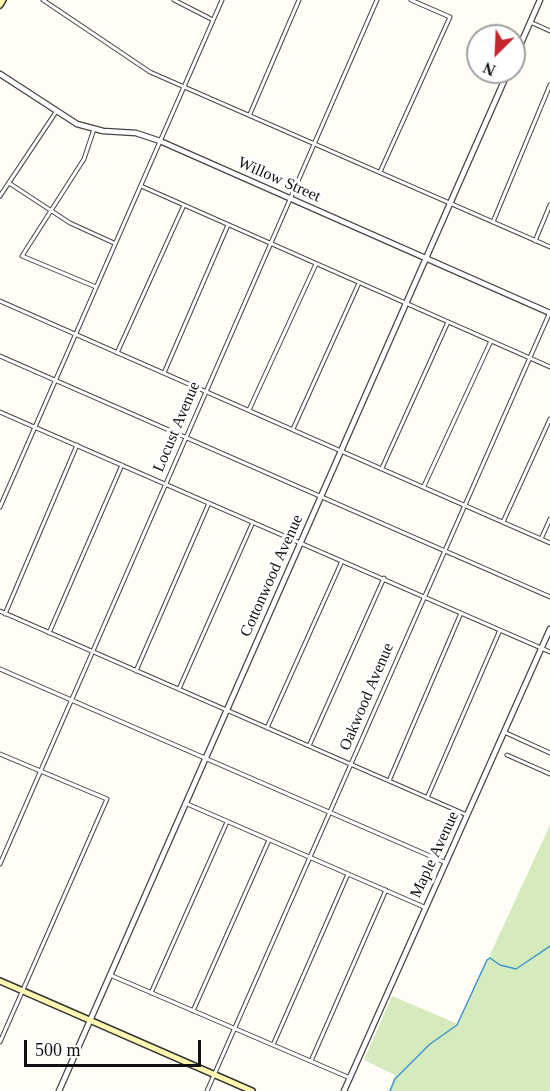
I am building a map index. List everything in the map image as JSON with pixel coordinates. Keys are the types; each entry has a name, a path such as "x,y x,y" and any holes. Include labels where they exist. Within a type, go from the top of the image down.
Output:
{"main road":[{"path":"0,4 3,0"},
{"path":"0,981 252,1091"}],"street":[{"path":"43,0 150,72 550,247"},
{"path":"174,0 213,20"},
{"path":"0,507 222,0"},
{"path":"250,115 299,0"},
{"name":"Locust Avenue","path":"0,864 377,0"},
{"path":"380,172 450,17 411,0"},
{"path":"526,31 540,0"},
{"path":"530,22 550,31"},
{"name":"Willow Street","path":"0,74 77,124 94,129 136,133 160,141 550,312"},
{"name":"Cottonwood Avenue","path":"59,1091 503,84"},
{"path":"493,222 550,85"},
{"path":"0,196 56,112"},
{"path":"94,129 84,159 22,256 96,288"},
{"path":"9,183 70,223 115,243"},
{"path":"141,186 550,367"},
{"path":"117,353 184,205"},
{"path":"535,241 550,206"},
{"path":"164,373 228,225"},
{"path":"249,411 316,264"},
{"path":"292,429 359,283"},
{"path":"0,301 550,543"},
{"name":"Oakwood Avenue","path":"207,1091 550,312"},
{"path":"382,469 448,322"},
{"path":"423,487 491,341"},
{"path":"0,357 550,597"},
{"path":"0,412 550,651"},
{"path":"503,522 550,419"},
{"path":"5,614 77,445"},
{"path":"49,633 122,465"},
{"path":"136,671 209,503"},
{"path":"541,539 550,519"},
{"path":"179,689 253,522"},
{"path":"267,728 342,561"},
{"path":"309,746 384,579"},
{"path":"0,611 467,815"},
{"path":"389,781 461,613"},
{"name":"Maple Avenue","path":"344,1091 444,862 550,629"},
{"path":"427,798 500,630"},
{"path":"0,669 444,862"},
{"path":"504,732 550,753"},
{"path":"0,754 107,799 0,1042"},
{"path":"507,755 550,774"},
{"path":"185,803 424,907"},
{"path":"151,993 227,822"},
{"path":"193,1011 268,840"},
{"path":"273,1045 348,874"},
{"path":"311,1061 386,890"},
{"path":"110,975 350,1078"}],"green space":[{"path":"550,825 550,1091 389,1091 395,1075 364,1060 392,996 458,1024"}],"waterway":[{"path":"390,1091 395,1079 430,1044 457,1025 487,960 490,958 500,965 516,969 550,946"}]}
